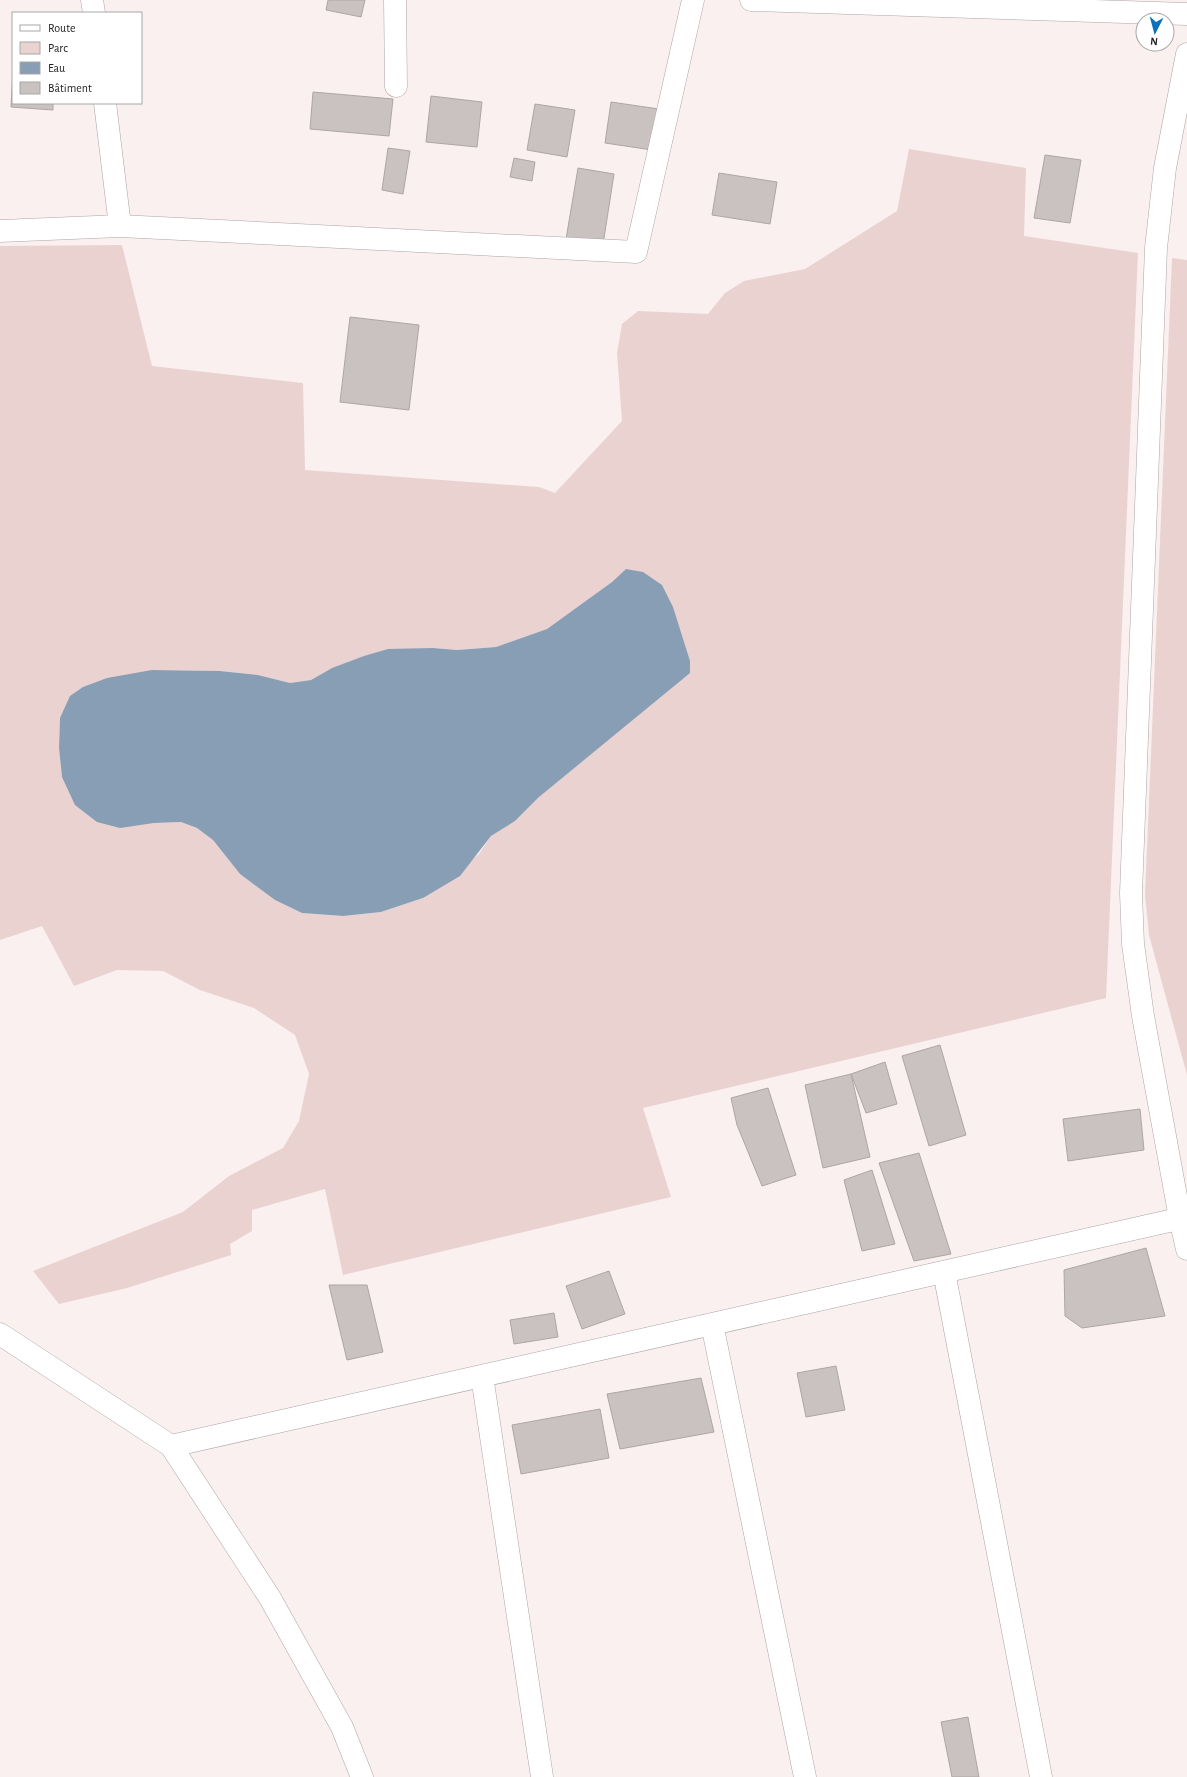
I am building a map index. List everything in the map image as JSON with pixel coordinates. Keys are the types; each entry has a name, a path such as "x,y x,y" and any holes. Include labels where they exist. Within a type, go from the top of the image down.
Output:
{"street":[{"path":"92,0 94,12"},
{"path":"395,0 396,86"},
{"path":"0,230 120,226 636,252 693,0"},
{"path":"752,0 1187,14"},
{"path":"1187,54 1165,168 1156,248 1132,893 1133,944 1137,973 1183,1217 1187,1249"},
{"path":"105,104 120,226"},
{"path":"171,1446 1183,1217"},
{"path":"944,1272 1041,1777"},
{"path":"712,1324 805,1777"},
{"path":"0,1334 171,1446 270,1598 342,1727 362,1777"},
{"path":"482,1376 542,1777"}],"green space":[{"path":"909,149 1026,168 1024,236 1138,253 1106,998 643,1108 671,1197 343,1275 325,1189 252,1210 252,1231 230,1244 231,1255 127,1288 59,1304 33,1271 183,1212 229,1176 283,1148 299,1121 309,1074 295,1035 254,1008 200,990 163,971 117,970 74,986 42,926 0,940 0,246 122,245 152,366 303,383 305,470 539,487 555,493 622,421 617,353 622,324 638,311 708,314 725,293 744,281 805,269 897,211","holes":["626,569 539,797 515,821 491,836 479,854 423,898 381,912 343,916 302,913 275,900 240,874 213,840 197,828 181,822 154,823 62,777 59,748 60,718 152,670 220,671 258,675 290,683 311,680 332,668 433,648 457,650 496,647 547,629 612,582"]},
{"path":"1172,258 1187,260 1187,1075 1149,935 1145,895"}],"water":[{"path":"626,569 643,572 662,585 673,607 690,661 690,673 539,797 515,821 491,836 460,876 423,898 381,912 343,916 302,913 275,900 240,874 213,840 197,828 181,822 154,823 120,828 97,822 75,805 62,777 59,748 60,718 70,696 83,687 107,678 152,670 220,671 258,675 290,683 311,680 332,668 388,649 433,648 457,650 496,647 547,629 612,582"}],"building":[{"path":"328,0 365,0 361,17 326,10"},
{"path":"12,88 12,104 53,104 53,110 11,107"},
{"path":"313,92 393,99 389,136 310,129"},
{"path":"431,96 482,102 477,147 426,142"},
{"path":"611,102 659,109 652,150 605,143"},
{"path":"535,104 575,110 567,157 527,150"},
{"path":"388,148 410,151 403,194 382,190"},
{"path":"1045,155 1081,160 1070,223 1034,218"},
{"path":"514,158 535,162 532,181 510,177"},
{"path":"578,168 614,174 602,251 565,245"},
{"path":"719,173 777,182 770,224 712,215"},
{"path":"350,317 419,325 409,410 340,402"},
{"path":"940,1045 966,1135 929,1146 902,1056"},
{"path":"885,1062 897,1104 866,1113 851,1074"},
{"path":"851,1074 870,1157 823,1168 805,1085"},
{"path":"768,1088 796,1175 762,1186 737,1125 731,1098"},
{"path":"1140,1109 1144,1150 1068,1161 1063,1119"},
{"path":"919,1153 951,1254 914,1261 879,1163"},
{"path":"872,1170 895,1244 862,1251 844,1180"},
{"path":"1146,1248 1165,1316 1082,1328 1065,1316 1064,1270"},
{"path":"609,1271 625,1314 582,1329 566,1286"},
{"path":"329,1285 367,1285 383,1352 347,1360"},
{"path":"554,1313 558,1337 514,1344 510,1320"},
{"path":"836,1366 845,1410 806,1417 797,1373"},
{"path":"701,1378 714,1432 620,1449 607,1394"},
{"path":"600,1409 609,1458 521,1474 512,1425"},
{"path":"968,1717 979,1777 952,1777 941,1722"}]}
